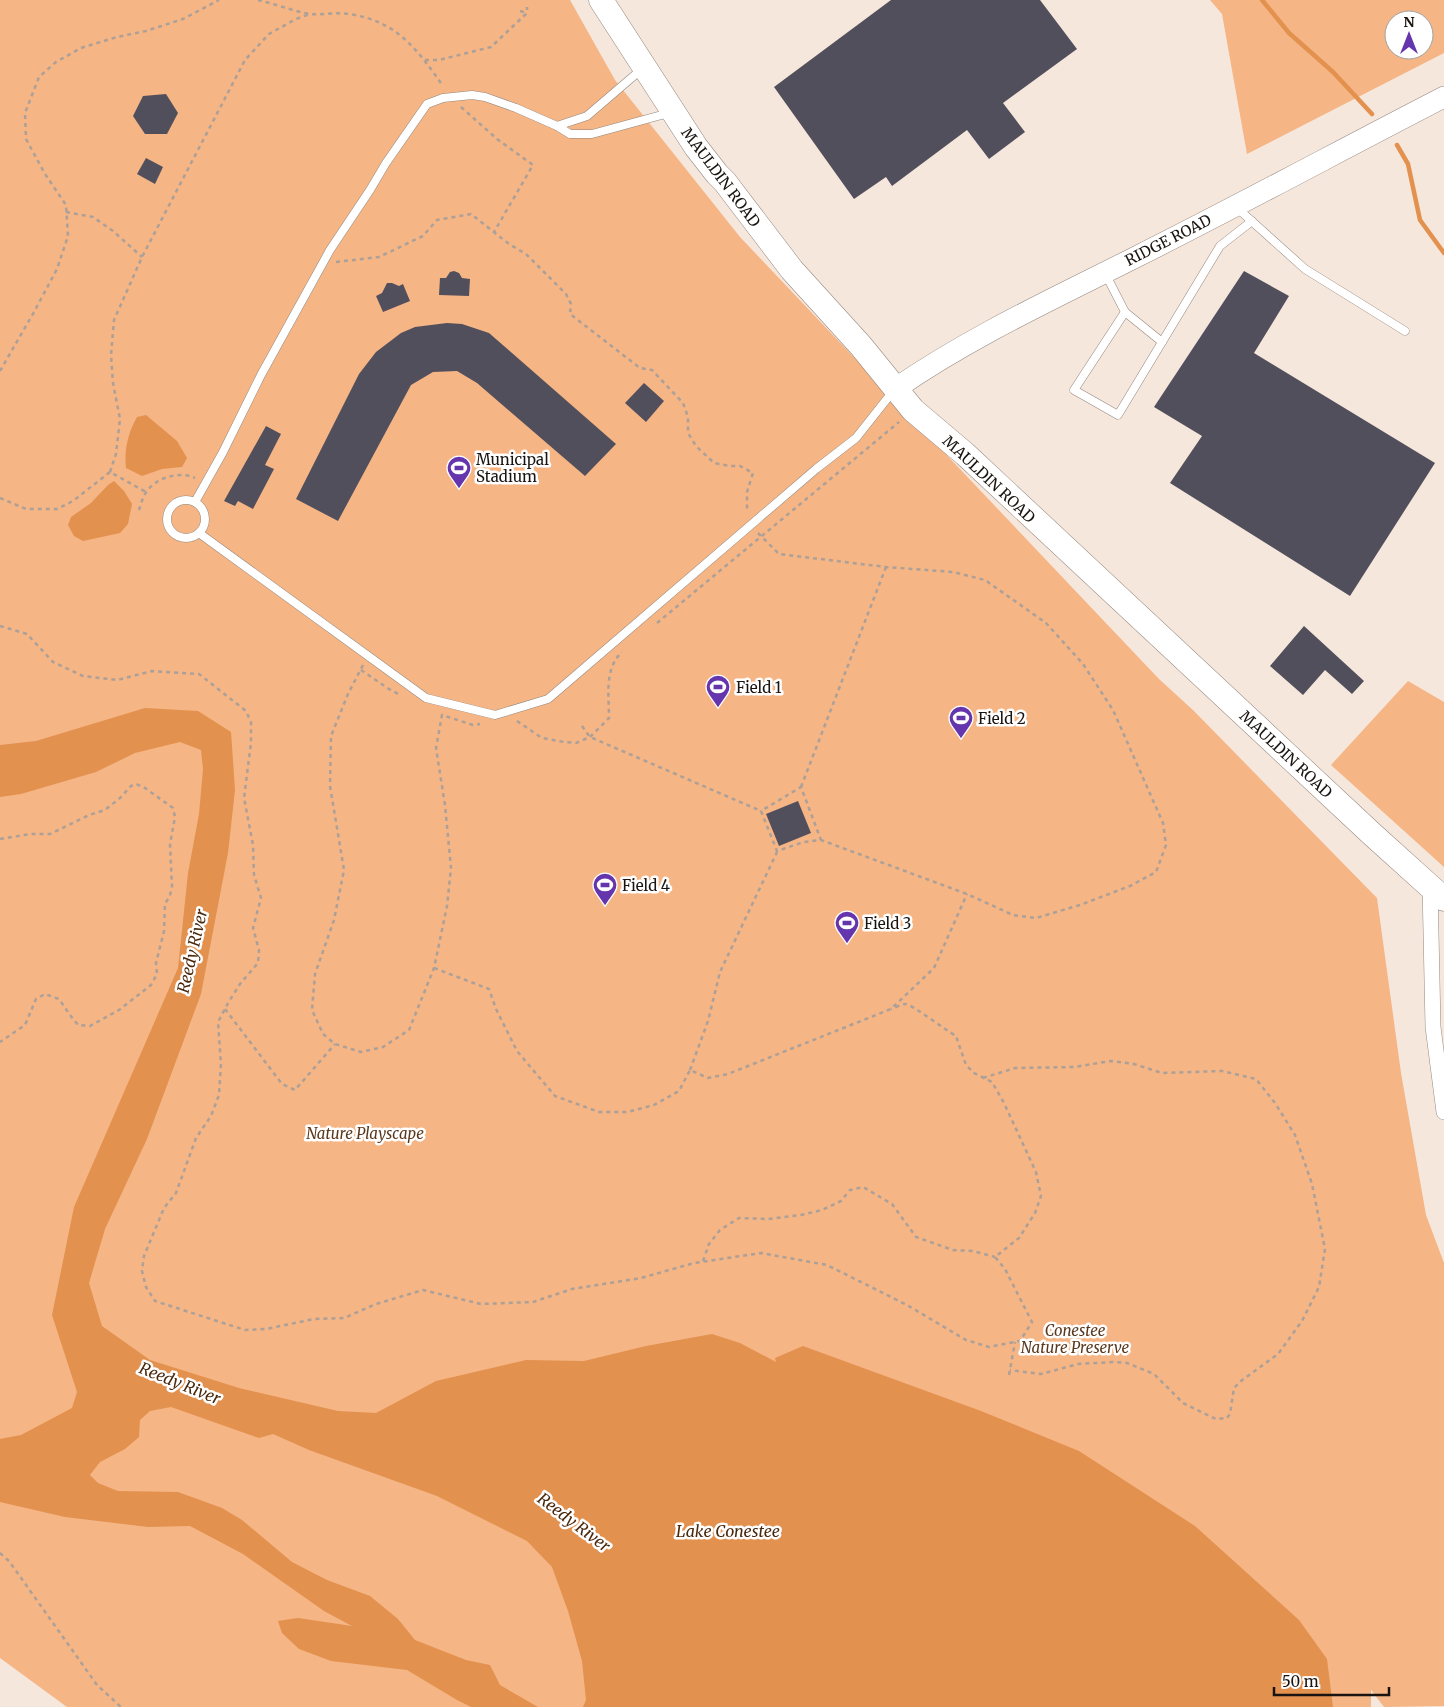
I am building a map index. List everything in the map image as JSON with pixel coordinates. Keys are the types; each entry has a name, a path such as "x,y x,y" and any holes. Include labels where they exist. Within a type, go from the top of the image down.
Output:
{"main road":[{"name":"MAULDIN ROAD","path":"601,0 712,168 725,182 792,270 861,346 913,410 965,454 1373,835 1437,892"}],"street":[{"name":"RIDGE ROAD","path":"895,389 931,363 1020,315 1105,273 1444,97"},
{"path":"1437,892 1433,1027 1444,1112"}],"lane":[{"path":"556,126 587,116 644,67"},
{"path":"196,502 262,374 330,250 386,163 427,104 443,98 472,94 516,108 570,134 592,134 674,112"},
{"path":"1235,206 1305,269 1405,331"},
{"path":"1125,312 1074,390 1118,415 1220,246 1252,221"},
{"path":"1105,273 1125,312 1162,342"},
{"path":"200,533 426,698 495,715 548,699 816,469 856,438 895,389"},
{"path":"185,500 196,502 202,508 205,517 204,526 200,533 190,538 180,538 171,531 167,522 168,511 175,503 185,500"}],"path":[{"path":"0,371 57,269 68,236 66,205 45,174 26,139 25,113 40,77 56,62 81,48 183,19 219,0"},
{"path":"258,0 310,14 348,14 377,20 402,35 425,60 450,97 498,139 533,165 494,232"},
{"path":"425,60 439,60 491,47 527,13 527,7"},
{"path":"520,11 527,13"},
{"path":"0,498 26,509 57,508 73,501 110,472 116,454 120,419 113,383 111,356 114,320 142,257 245,60 269,34 296,19 310,14"},
{"path":"66,212 93,217 113,231 142,257"},
{"path":"331,268 336,262 379,257 423,236 437,220 471,214 526,254 566,294 571,304 570,314 640,368 652,370 684,404 688,417 688,433 702,452 714,463 740,466 753,474 747,492 748,509 746,518 760,536 779,554 886,567 953,572 985,580 1046,623 1083,664 1113,710 1164,823 1166,845 1156,872 1130,886 1080,905 1036,918 1013,915 967,894 821,840 804,842 778,852 720,972 708,1021 690,1070 679,1090 654,1104 627,1112 599,1112 555,1096 517,1051 496,1009 489,989 434,968"},
{"path":"657,622 913,410"},
{"path":"110,472 146,492"},
{"path":"138,510 146,492 158,481 175,475 193,476 205,485"},
{"path":"761,811 801,788 886,567"},
{"path":"0,626 27,634 53,662 83,676 117,680 152,671 199,674 246,711 251,722 244,798 253,845 254,875 261,898 254,928 258,963 240,984 218,1022 221,1064 219,1095 211,1116 196,1138 176,1193 164,1208 144,1256 142,1271 146,1287 155,1301 245,1330 252,1330 314,1320 344,1318 376,1304 423,1290 481,1304 533,1302 572,1289 640,1278 702,1261 760,1253 827,1265 907,1305 966,1340 989,1347 1020,1341 1032,1322 995,1257 973,1251 953,1250 916,1237 892,1204 863,1187 850,1190 841,1201 822,1210 768,1219 738,1218 720,1230 709,1244 702,1261"},
{"path":"515,719 542,738 576,743 590,737 609,718 609,671 623,651"},
{"path":"368,655 348,694 331,736 330,786 344,870 334,920 315,974 312,1010 323,1034 335,1044 360,1052 383,1047 409,1030 434,968 447,906 451,868 445,805 436,748 442,715 473,724 482,724"},
{"path":"582,726 590,737 761,811 778,852"},
{"path":"0,840 30,834 50,834 89,815 105,810 131,786 136,784 145,788 173,808 175,817 170,844 172,887 165,904 164,931 156,963 157,974 151,986 120,1010 90,1026 78,1025 59,999 45,994 36,999 25,1025 0,1042"},
{"path":"801,788 821,840"},
{"path":"891,1009 934,968 967,894"},
{"path":"690,1070 708,1078 728,1074 891,1009 906,1004 913,1006 941,1028 956,1036 966,1065 974,1073 992,1082 1004,1103 1036,1172 1040,1196 1035,1213 1019,1238 995,1257"},
{"path":"225,1009 282,1084 294,1090 335,1044"},
{"path":"983,1078 1015,1068 1074,1067 1111,1061 1134,1064 1162,1073 1222,1071 1256,1079 1275,1103 1295,1135 1312,1184 1325,1249 1319,1287 1302,1321 1278,1354 1234,1388 1230,1414 1227,1418 1216,1419 1183,1403 1154,1374 1127,1363 1078,1364 1041,1374 1010,1370"},
{"path":"1009,1375 1014,1342"},
{"path":"0,1553 10,1561 97,1684 121,1707"}],"green space":[{"path":"0,0 570,0 615,80 740,237 1159,679 1194,711 1377,898 1401,1073 1426,1215 1444,1263 1444,1706 1384,1707 1371,1690 1371,1707 67,1707 0,1658"},
{"path":"1210,0 1444,0 1444,53 1434,58 1434,10 1384,10 1384,60 1430,60 1247,154 1222,14"},
{"path":"1408,681 1444,702 1444,867 1331,765"}],"water":[{"path":"146,415 177,441 187,458 182,467 162,469 142,476 126,468 126,448 131,429 137,417"},
{"path":"114,481 124,491 132,504 128,524 120,533 83,541 74,536 68,525 71,517 91,503"},
{"name":"Lake Conestee","path":"145,708 198,711 231,732 235,790 228,853 201,994 147,1139 105,1229 89,1283 102,1326 150,1360 239,1388 338,1411 376,1413 436,1381 526,1360 584,1361 646,1346 712,1334 740,1343 776,1362 775,1358 803,1346 981,1411 1079,1451 1195,1526 1299,1620 1327,1659 1333,1707 583,1707 586,1700 582,1661 568,1611 552,1567 527,1541 437,1496 309,1450 273,1434 259,1438 171,1407 150,1411 140,1420 139,1437 125,1449 100,1462 90,1475 98,1483 118,1491 178,1492 222,1508 242,1520 292,1562 327,1580 370,1596 398,1619 415,1640 466,1660 490,1665 500,1685 538,1707 471,1707 407,1670 331,1661 299,1649 282,1633 278,1621 298,1618 352,1626 324,1611 243,1554 190,1526 148,1527 65,1517 0,1502 0,1439 21,1435 72,1408 77,1392 52,1315 74,1207 178,968 188,873 199,814 203,769 201,750 180,742 135,753 96,772 21,794 0,797 0,745 36,741"}],"building":[{"path":"891,0 1040,0 1077,49 1003,103 1025,132 989,159 967,130 892,186 886,177 854,199 774,87"},
{"path":"166,94 178,113 167,134 145,134 133,116 143,96"},
{"path":"146,158 163,167 155,184 137,174"},
{"path":"1244,271 1289,296 1254,353 1435,463 1350,596 1170,483 1202,436 1154,407"},
{"path":"450,272 459,273 462,278 470,279 469,296 439,295 440,278 446,278"},
{"path":"387,283 399,286 403,284 410,301 383,312 376,296 382,293"},
{"path":"447,323 462,324 489,333 616,444 585,476 477,383 457,371 433,372 411,385 338,521 296,499 359,374 376,352 401,333 415,327"},
{"path":"644,383 664,401 646,422 625,403"},
{"path":"266,426 281,434 265,465 274,469 253,509 238,501 235,506 224,501"},
{"path":"1304,626 1364,681 1352,694 1325,670 1303,695 1270,666"},
{"path":"798,801 811,833 779,846 766,814"}],"waterway":[{"path":"1262,0 1289,33 1333,72 1372,114"},
{"path":"1397,145 1408,164 1420,220 1444,253"}],"place":[{"name":"Municipal Stadium","path":"459,489"},
{"name":"Field 1","path":"718,708"},
{"name":"Field 2","path":"961,739"},
{"name":"Field 4","path":"605,906"},
{"name":"Field 3","path":"847,944"}],"water label":[{"name":"Reedy River","path":"192,951"},
{"name":"Reedy River","path":"180,1383"},
{"name":"Reedy River","path":"574,1522"}],"park label":[{"name":"Nature Playscape","path":"365,1133"},
{"name":"Conestee Nature Preserve","path":"1075,1338"}]}
